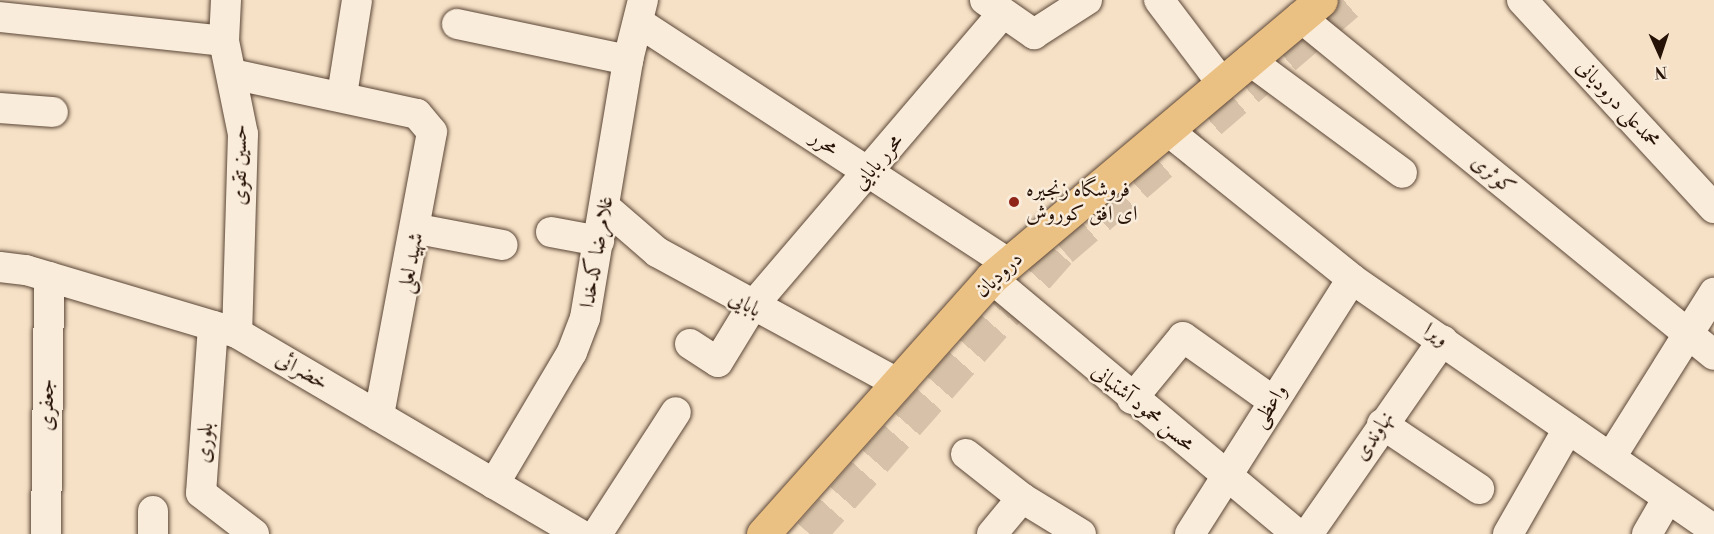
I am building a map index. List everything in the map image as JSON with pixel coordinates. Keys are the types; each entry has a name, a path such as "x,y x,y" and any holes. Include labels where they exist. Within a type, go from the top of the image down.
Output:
{"main road":[{"name":"درودیان","path":"763,534 1000,271 1310,9"}],"street":[{"name":"حسین تقوی","path":"225,329 243,134 224,41 226,0"},
{"path":"232,74 342,95 357,0"},
{"path":"993,7 1034,34 1087,0"},
{"path":"1159,0 1221,82"},
{"name":"محمدعلی درودیانی","path":"1522,0 1714,208"},
{"name":"محرر بابایی","path":"690,344 718,362 751,308 870,173 993,7"},
{"name":"کوثری","path":"1310,9 1714,355"},
{"name":"محرر","path":"641,11 870,173 1000,271"},
{"name":"غلامرضا کدخدا","path":"494,484 573,352 585,318 628,60 641,11"},
{"path":"0,17 224,41"},
{"path":"457,24 628,60"},
{"path":"1249,60 1402,173"},
{"name":"شهید لعلی","path":"342,95 417,114 432,132 418,229 379,416"},
{"path":"0,108 54,112"},
{"name":"ویرا","path":"1167,130 1352,279 1611,457 1666,500 1714,530"},
{"name":"بابایی","path":"605,207 657,252 751,308 897,384"},
{"path":"418,229 503,245"},
{"path":"551,232 599,242"},
{"name":"خضرائی","path":"0,267 49,277 225,329 580,534"},
{"name":"محسن محمود آشتیانی","path":"1000,271 1132,399 1297,534"},
{"name":"جعفری","path":"46,534 49,277"},
{"name":"واعظی","path":"1190,534 1272,401 1352,279"},
{"path":"1611,457 1687,332 1714,293"},
{"name":"بلوری","path":"225,329 201,493 254,534"},
{"path":"1132,399 1183,336 1272,401"},
{"name":"نهاوندی","path":"1308,534 1382,424 1443,340"},
{"path":"597,534 676,412"},
{"path":"1382,424 1479,489"},
{"path":"1508,534 1568,429"},
{"path":"966,454 1022,498 1081,534"},
{"path":"992,534 1022,498"},
{"path":"1647,534 1666,500"}],"tunnel":[{"path":"810,534 1062,249 1352,0"}],"place":[{"name":"فروشگاه زنجیره ای افق کوروش","path":"1014,202"}]}
